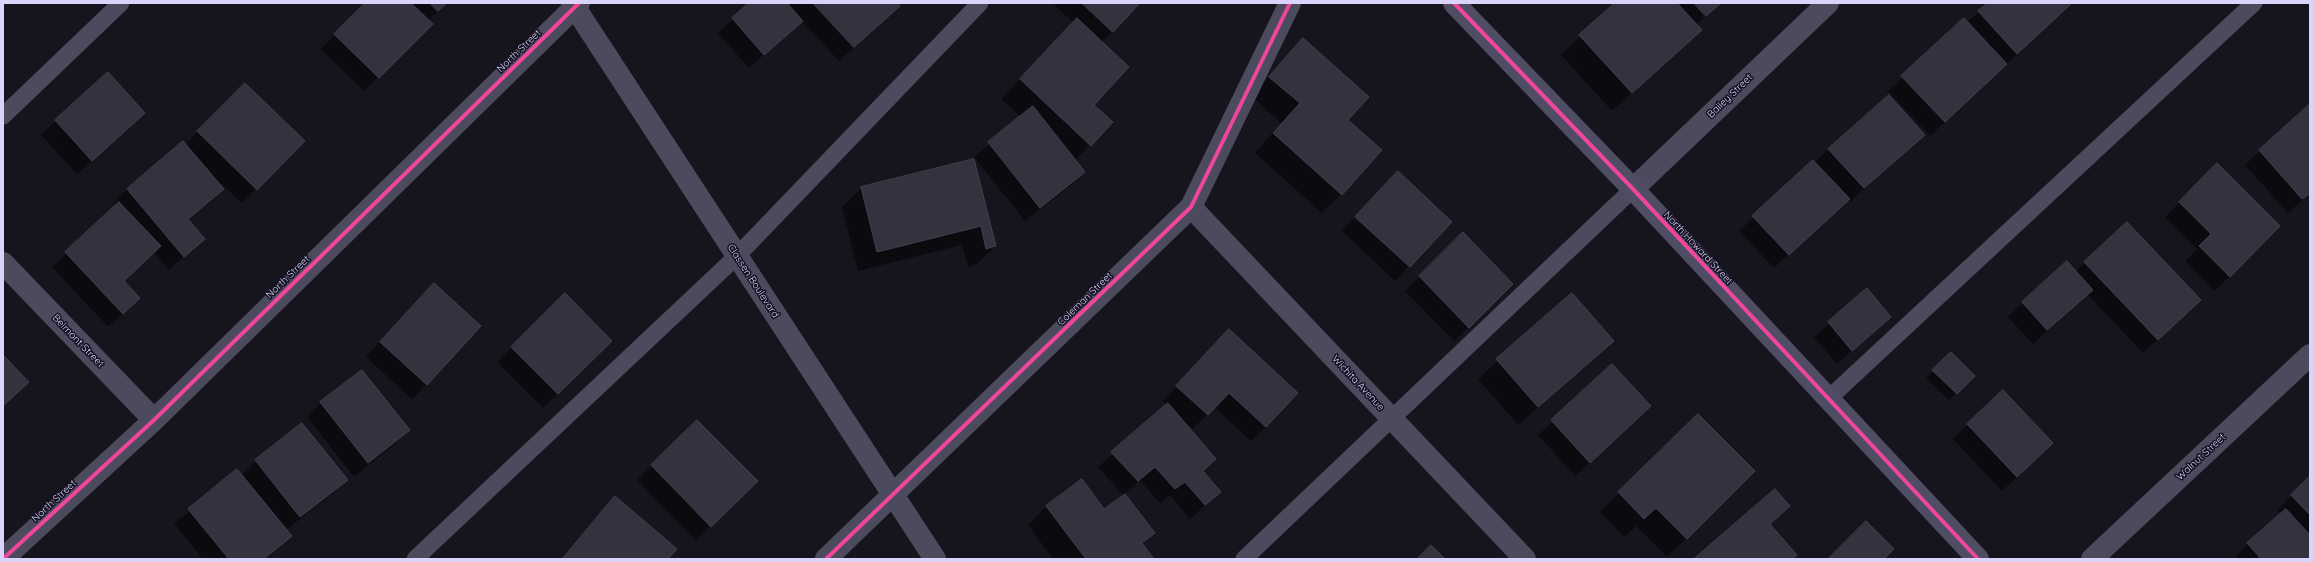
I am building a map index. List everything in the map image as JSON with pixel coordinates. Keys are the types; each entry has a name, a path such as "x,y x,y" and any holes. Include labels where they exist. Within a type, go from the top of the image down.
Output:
{"street":[{"name":"Coleman Street","path":"826,559 1191,207 1290,3"},
{"name":"North Howard Street","path":"1454,3 1633,189 1827,400 1978,559"},
{"name":"Bailey Street","path":"1633,189 1828,3"},
{"name":"Classen Boulevard","path":"576,4 736,256 892,496 936,559"},
{"name":"North Street","path":"3,558 154,420 576,4"},
{"name":"Wichita Avenue","path":"1191,207 1525,559"},
{"name":"Belmont Street","path":"3,263 154,420"},
{"name":"Walnut Street","path":"2092,559 2310,355"}],"lane":[{"path":"3,116 121,3"},
{"path":"415,559 736,256 980,3"},
{"path":"1827,400 2254,3"},
{"path":"1244,559 1633,189"}],"building":[{"path":"365,3 411,3 433,24 379,78 334,34"},
{"path":"430,3 447,3 438,11"},
{"path":"749,3 787,3 803,21 764,55 732,18"},
{"path":"813,3 897,3 900,6 854,47"},
{"path":"1082,3 1140,3 1113,32"},
{"path":"1615,3 1677,3 1702,30 1632,93 1579,35"},
{"path":"1694,3 1721,3 1706,16"},
{"path":"1988,3 2072,3 2017,54 1978,11"},
{"path":"1077,18 1129,67 1094,105 1113,122 1091,146 1020,79"},
{"path":"1964,18 2007,64 1945,122 1901,76"},
{"path":"1303,38 1369,97 1348,120 1382,150 1342,195 1273,133 1300,103 1269,77"},
{"path":"108,72 145,113 92,161 55,120"},
{"path":"245,83 305,141 257,190 197,131"},
{"path":"1889,95 1925,135 1864,188 1828,149"},
{"path":"2310,104 2310,193 2302,199 2259,150"},
{"path":"1033,106 1085,172 1040,208 988,142"},
{"path":"183,141 224,189 188,219 205,239 184,257 127,189"},
{"path":"974,159 996,246 986,249 981,226 877,252 861,187"},
{"path":"1813,160 1850,199 1789,255 1752,216"},
{"path":"2217,163 2280,226 2230,277 2199,246 2211,234 2179,202"},
{"path":"1398,171 1452,222 1410,267 1355,217"},
{"path":"119,202 161,246 124,281 140,298 123,314 65,252"},
{"path":"2127,222 2201,300 2158,340 2084,262"},
{"path":"1463,232 1513,284 1469,328 1419,276"},
{"path":"2067,261 2093,290 2047,330 2022,302"},
{"path":"434,283 481,326 427,385 380,342"},
{"path":"1867,288 1891,317 1852,351 1828,322"},
{"path":"565,293 612,341 558,394 511,347"},
{"path":"1572,293 1614,341 1538,407 1496,359"},
{"path":"1229,329 1298,393 1266,427 1229,393 1208,415 1176,386"},
{"path":"1951,352 1975,376 1957,394 1932,370"},
{"path":"3,355 29,382 3,406"},
{"path":"1612,364 1651,406 1590,463 1551,420"},
{"path":"362,370 410,430 368,463 320,402"},
{"path":"2003,390 2053,443 2017,477 1967,424"},
{"path":"1168,403 1216,459 1203,471 1221,492 1205,505 1185,482 1175,489 1155,467 1138,481 1111,452"},
{"path":"1698,414 1755,471 1687,539 1656,508 1644,519 1618,492"},
{"path":"697,420 758,481 711,527 651,465"},
{"path":"302,423 348,480 300,517 255,460"},
{"path":"237,469 292,536 264,559 229,559 188,509"},
{"path":"2310,476 2310,515 2291,495"},
{"path":"1082,479 1104,509 1125,494 1155,533 1142,543 1154,559 1086,559 1046,506"},
{"path":"1775,489 1790,506 1770,524 1797,555 1792,559 1694,559"},
{"path":"615,496 677,549 668,559 562,559"},
{"path":"2286,509 2310,535 2310,559 2261,559 2247,543"},
{"path":"1866,521 1894,549 1884,559 1828,559"},
{"path":"1431,545 1445,559 1417,559"}],"cycle path":[{"path":"3,559 154,420 579,3"},
{"path":"826,559 1191,207 1290,3"},
{"path":"1454,3 1633,189 1978,559"}]}
